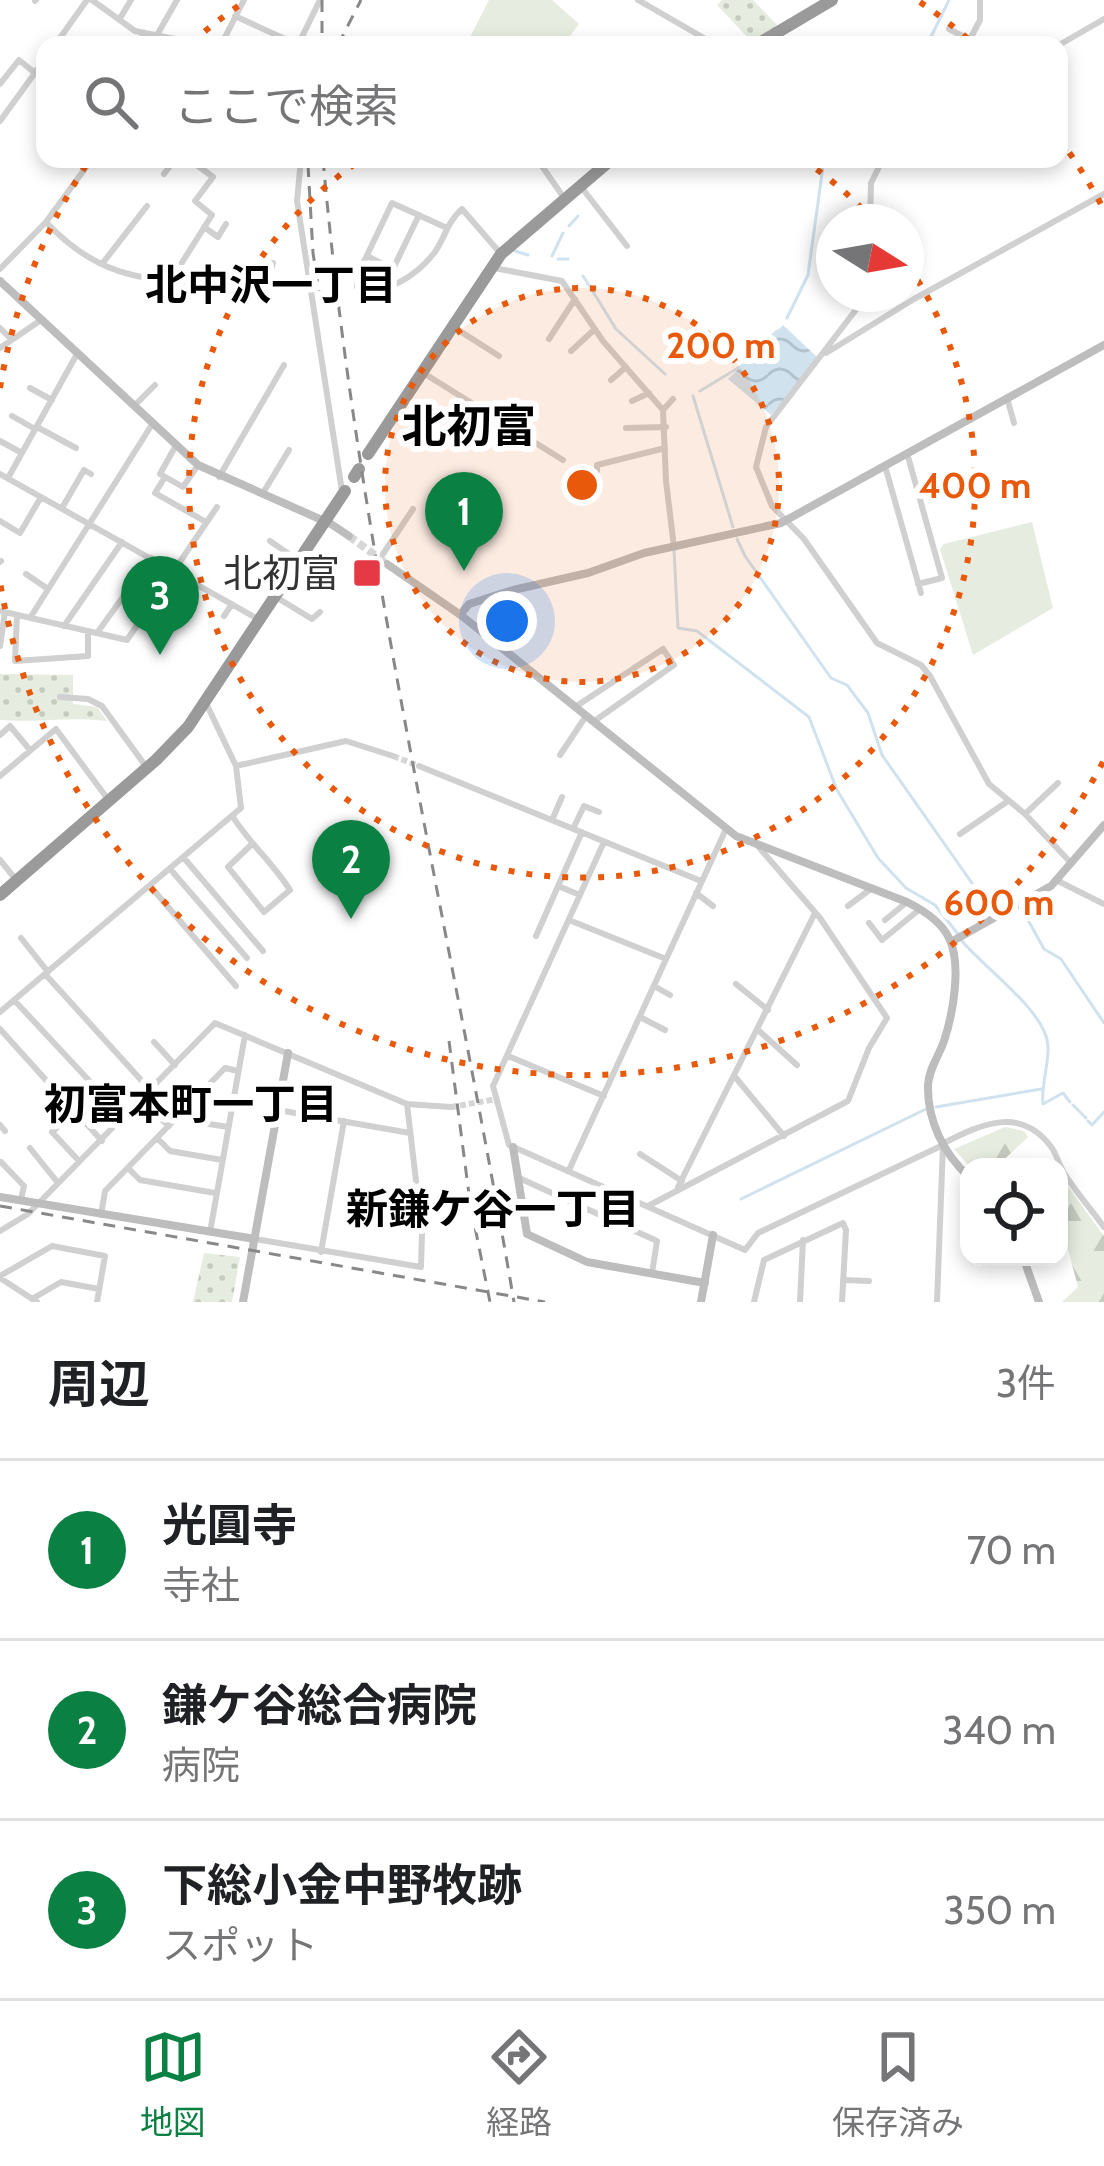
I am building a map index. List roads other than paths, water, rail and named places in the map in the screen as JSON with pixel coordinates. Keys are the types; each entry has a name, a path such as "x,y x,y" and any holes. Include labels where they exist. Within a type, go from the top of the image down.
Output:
{"highway":[{"path":"771,36 832,0"},
{"path":"368,454 502,254 601,168"},
{"path":"0,895 147,769 206,703 343,493"}],"street":[{"path":"62,36 89,0 119,20 158,35 177,0"},
{"path":"119,20 131,0"},
{"path":"225,36 244,0"},
{"path":"302,36 320,0"},
{"path":"638,0 700,36"},
{"path":"972,36 980,20 980,0"},
{"path":"236,16 279,36"},
{"path":"1068,40 1104,19"},
{"path":"950,29 959,36"},
{"path":"0,84 19,60 35,73 0,121"},
{"path":"0,269 46,222 85,168"},
{"path":"164,174 169,168"},
{"path":"169,283 212,215 195,201 214,177 206,168"},
{"path":"300,168 297,201 343,493"},
{"path":"543,168 564,198"},
{"path":"870,204 871,183 878,168"},
{"path":"580,185 627,246"},
{"path":"826,353 1104,194"},
{"path":"447,228 392,203 357,287 386,290 434,254 462,209 502,254"},
{"path":"102,264 147,206"},
{"path":"367,256 394,269 419,215"},
{"path":"46,222 79,253 169,283 264,291 273,263"},
{"path":"204,227 218,237 226,224"},
{"path":"491,268 562,281 595,329 663,410 674,547"},
{"path":"0,282 198,465 350,536"},
{"path":"549,339 575,299"},
{"path":"855,312 766,427 759,445 757,476 772,506 804,539 877,644 921,665 974,762 1071,863"},
{"path":"0,348 41,320"},
{"path":"452,326 500,356"},
{"path":"0,328 12,340"},
{"path":"571,351 595,329"},
{"path":"460,615 463,608 483,598 786,520 1104,345"},
{"path":"77,355 4,476 261,620"},
{"path":"219,477 284,365"},
{"path":"611,380 626,367"},
{"path":"422,372 563,460"},
{"path":"132,407 155,385"},
{"path":"31,388 52,400"},
{"path":"632,401 649,393"},
{"path":"1007,398 1014,423"},
{"path":"663,410 673,399"},
{"path":"12,416 76,448"},
{"path":"30,618 152,426"},
{"path":"626,428 666,427"},
{"path":"0,441 22,453"},
{"path":"176,447 160,474 183,487 198,465"},
{"path":"597,471 597,465 665,448"},
{"path":"262,493 290,450"},
{"path":"907,454 945,587"},
{"path":"885,466 920,588 942,578"},
{"path":"62,508 84,470 91,474"},
{"path":"165,477 155,494 206,522"},
{"path":"0,521 20,533 41,496"},
{"path":"0,646 2,612 127,640 217,507"},
{"path":"413,509 385,559 727,829 907,902 932,918 951,942 954,975 949,1018 928,1085 942,1144 960,1168"},
{"path":"270,541 324,589"},
{"path":"64,626 122,542"},
{"path":"17,615 15,661 88,656 92,633 151,558"},
{"path":"26,574 48,590"},
{"path":"276,597 312,619 320,612"},
{"path":"224,616 232,604"},
{"path":"560,755 590,719 674,665 663,649 574,707"},
{"path":"60,698 88,699 102,706 147,769"},
{"path":"2,1008 232,817 242,803 236,766 206,703"},
{"path":"0,735 10,726 30,750"},
{"path":"2,771 56,729 109,801"},
{"path":"236,766 346,741 393,756"},
{"path":"418,766 701,881"},
{"path":"1025,814 1058,783"},
{"path":"552,820 562,797"},
{"path":"960,834 1008,801"},
{"path":"536,936 584,806 599,812"},
{"path":"232,817 290,890 264,911 228,867 250,845"},
{"path":"951,942 1056,880 1103,828"},
{"path":"569,1171 727,829"},
{"path":"604,842 493,1086 513,1147 526,1234 587,1262 705,1283"},
{"path":"648,1206 848,1101 888,1015 815,913 756,843"},
{"path":"184,858 263,951"},
{"path":"0,860 16,880"},
{"path":"170,869 247,958"},
{"path":"1056,880 1104,904"},
{"path":"150,886 236,986"},
{"path":"558,886 580,895"},
{"path":"848,906 872,888"},
{"path":"696,893 712,905"},
{"path":"885,920 907,902"},
{"path":"869,923 882,940 920,909"},
{"path":"676,1190 815,913"},
{"path":"569,920 666,959"},
{"path":"21,938 46,973 151,1090"},
{"path":"736,984 768,1010"},
{"path":"654,986 670,995"},
{"path":"14,1000 124,1118"},
{"path":"640,1017 665,1030"},
{"path":"0,1231 23,1218 58,1184 212,1024 407,1104 451,1106"},
{"path":"0,1029 54,1089"},
{"path":"758,1030 797,1065"},
{"path":"209,1232 245,1035"},
{"path":"154,1042 175,1065"},
{"path":"244,1302 288,1053"},
{"path":"507,1056 604,1096"},
{"path":"101,1215 105,1191 225,1068 238,1071"},
{"path":"736,1077 784,1136"},
{"path":"141,1101 169,1126"},
{"path":"0,1197 421,1267 422,1232 407,1104"},
{"path":"80,1162 52,1132 75,1108 101,1141"},
{"path":"278,1109 410,1133"},
{"path":"185,1110 197,1122 228,1127"},
{"path":"513,1147 745,1250 758,1233 973,1128 1004,1120 1024,1124 1051,1147 1104,1227"},
{"path":"321,1252 344,1121"},
{"path":"157,1138 170,1150 222,1160"},
{"path":"937,1302 942,1144"},
{"path":"30,1148 58,1184"},
{"path":"640,1154 682,1181"},
{"path":"1,1162 24,1186 22,1199"},
{"path":"128,1168 140,1180 216,1193"},
{"path":"518,1177 657,1241 652,1274"},
{"path":"754,1302 764,1259 843,1223 842,1302"},
{"path":"701,1302 713,1235"},
{"path":"800,1302 803,1240"},
{"path":"97,1302 105,1256 52,1246 0,1277 34,1300 61,1282 99,1289"},
{"path":"1026,1266 1040,1302"},
{"path":"843,1280 869,1281"}],"water":[{"path":"783,325 818,358 771,415 728,379"}],"waterway":[{"path":"931,36 949,0"},
{"path":"787,318 808,275 823,168"},
{"path":"569,226 578,216"},
{"path":"552,256 563,233"},
{"path":"515,251 528,255"},
{"path":"558,259 568,259"},
{"path":"583,276 590,287"},
{"path":"592,290 616,329 665,374"},
{"path":"773,335 777,331"},
{"path":"700,391 743,365"},
{"path":"693,396 733,527"},
{"path":"737,539 831,678 847,685 868,713 882,755 993,913"},
{"path":"674,550 678,628 697,631 809,717 837,790 878,858 906,888 935,905 958,934"},
{"path":"1022,909 1044,949 1061,959 1104,1023"},
{"path":"962,941 1026,1005 1045,1033 1043,1104 1063,1093 1070,1102"},
{"path":"936,1107 1041,1089"},
{"path":"1073,1105 1086,1118"},
{"path":"741,1199 926,1109"},
{"path":"1088,1121 1092,1125 1104,1112"}],"tunnel":[{"path":"349,536 387,564"},
{"path":"393,756 419,766"},
{"path":"451,1107 497,1099"}],"railway":[{"path":"322,0 322,36"},
{"path":"343,36 361,0"},
{"path":"308,168 319,291"},
{"path":"324,168 338,303 381,589 514,1302"},
{"path":"449,1041 470,1202 490,1302"},
{"path":"0,1206 545,1302"}],"place":[{"name":"光圓寺","path":"464,571"},
{"name":"北初富","path":"367,573"},
{"name":"下総小金中野牧跡","path":"160,655"},
{"name":"鎌ケ谷総合病院","path":"351,919"}],"district":[{"name":"北中沢一丁目","path":"271,285"},
{"name":"北初富","path":"469,426"},
{"name":"初富本町一丁目","path":"191,1104"},
{"name":"新鎌ケ谷一丁目","path":"493,1209"}]}
